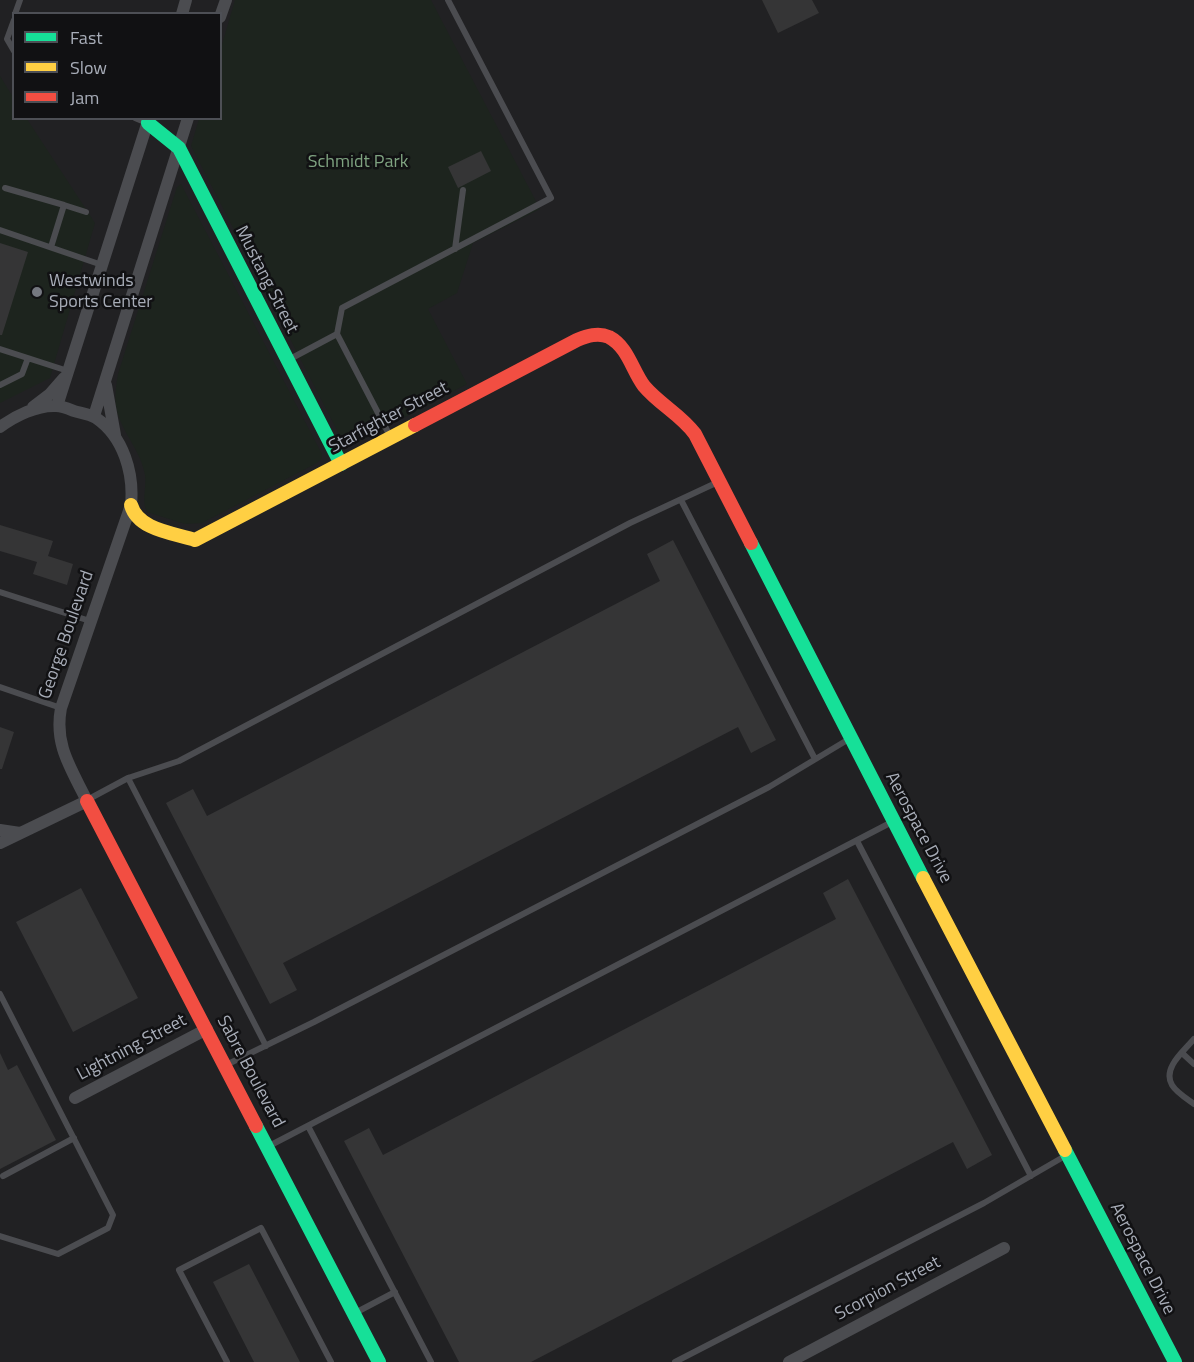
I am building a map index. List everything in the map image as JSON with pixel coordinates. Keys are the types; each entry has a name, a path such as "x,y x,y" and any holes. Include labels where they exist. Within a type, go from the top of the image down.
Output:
{"street":[{"name":"Mustang Street","path":"144,120 179,148 341,464"},
{"path":"57,406 103,265 144,120"},
{"name":"George Boulevard","path":"87,801 63,754 58,725 61,708 131,505 131,477 128,464 117,442 104,424 94,416 187,120"},
{"name":"Starfighter Street","path":"131,505 134,515 142,523 195,540 577,340 592,334 601,335"},
{"name":"Aerospace Drive","path":"601,335 616,341 645,386 686,421 1175,1362"},
{"path":"0,426 27,411 50,394 60,385 68,371"},
{"name":"George Boulevard","path":"105,380 117,442"},
{"path":"27,411 57,406 94,416"},
{"path":"0,843 87,801"},
{"name":"Sabre Boulevard","path":"87,801 379,1362"},
{"path":"0,830 20,833"},
{"name":"Lightning Street","path":"75,1098 207,1029"},
{"name":"Scorpion Street","path":"789,1362 810,1357 1004,1248"}],"lane":[{"path":"391,438 337,334 342,308 551,198 448,0"},
{"path":"12,26 8,39 12,47"},
{"path":"5,188 86,212"},
{"path":"455,249 463,190"},
{"path":"51,247 64,205"},
{"path":"0,230 103,265"},
{"path":"287,360 337,334"},
{"path":"0,349 68,371"},
{"path":"0,385 22,374 28,358"},
{"path":"87,801 128,778 179,760 620,529 719,482"},
{"path":"681,500 816,759"},
{"path":"0,592 90,621"},
{"path":"0,687 61,708"},
{"path":"225,1066 769,788 850,738"},
{"path":"128,778 266,1046"},
{"path":"268,1147 895,821"},
{"path":"857,841 1031,1176"},
{"path":"0,994 114,1215 108,1228 58,1254 0,1236"},
{"path":"1194,1039 1172,1066 1169,1076 1172,1086 1194,1104"},
{"path":"1182,1053 1194,1064"},
{"path":"308,1126 431,1362"},
{"path":"3,1176 74,1138"},
{"path":"675,1362 984,1203 1068,1155"},
{"path":"227,1362 179,1270 261,1228 332,1362"},
{"path":"354,1314 395,1292"}],"shaded area":[{"path":"0,0 1194,0 1194,1362 0,1362"}],"green space":[{"name":"Schmidt Park","path":"235,0 431,0 540,209 473,243 457,293 428,309 467,384 353,445 343,442 191,146 199,120 222,120 222,45"},
{"name":"Westwinds Sports Center","path":"0,76 12,95 12,120 28,120 95,223 50,378 0,403"},
{"path":"181,184 322,454 322,458 317,463 202,523 185,524 147,512 144,503 143,466 123,427 115,397 118,374 177,187"}],"building":[{"path":"762,0 812,0 819,13 778,33"},
{"path":"481,151 491,171 458,188 448,167"},
{"path":"0,243 28,252 2,335 0,335"},
{"path":"0,525 53,541 48,556 73,564 67,585 33,574 37,562 0,551"},
{"path":"673,540 776,740 751,753 738,727 283,963 297,990 270,1004 166,803 193,789 207,816 660,581 647,554"},
{"path":"0,727 14,732 2,769 0,769"},
{"path":"848,879 992,1155 967,1169 953,1142 531,1362 459,1362 344,1141 369,1128 383,1155 836,919 823,893"},
{"path":"81,888 138,998 73,1032 16,922"},
{"path":"0,1053 8,1070 17,1065 56,1140 0,1169"},
{"path":"249,1264 300,1362 254,1362 213,1282"}],"traffic: fast":[{"path":"148,123 179,148 341,464"},
{"path":"751,543 923,878"},
{"path":"256,1126 379,1362"},
{"path":"1065,1150 1175,1362"}],"traffic: slow":[{"path":"131,505 141,520 149,525 195,540 415,425"},
{"path":"923,878 1065,1150"}],"traffic: jam":[{"path":"415,425 577,340 593,335 609,337 621,347 644,386 695,434 751,543"},
{"path":"87,801 256,1126"}],"place":[{"name":"Westwinds Sports Center","path":"37,292"}]}
